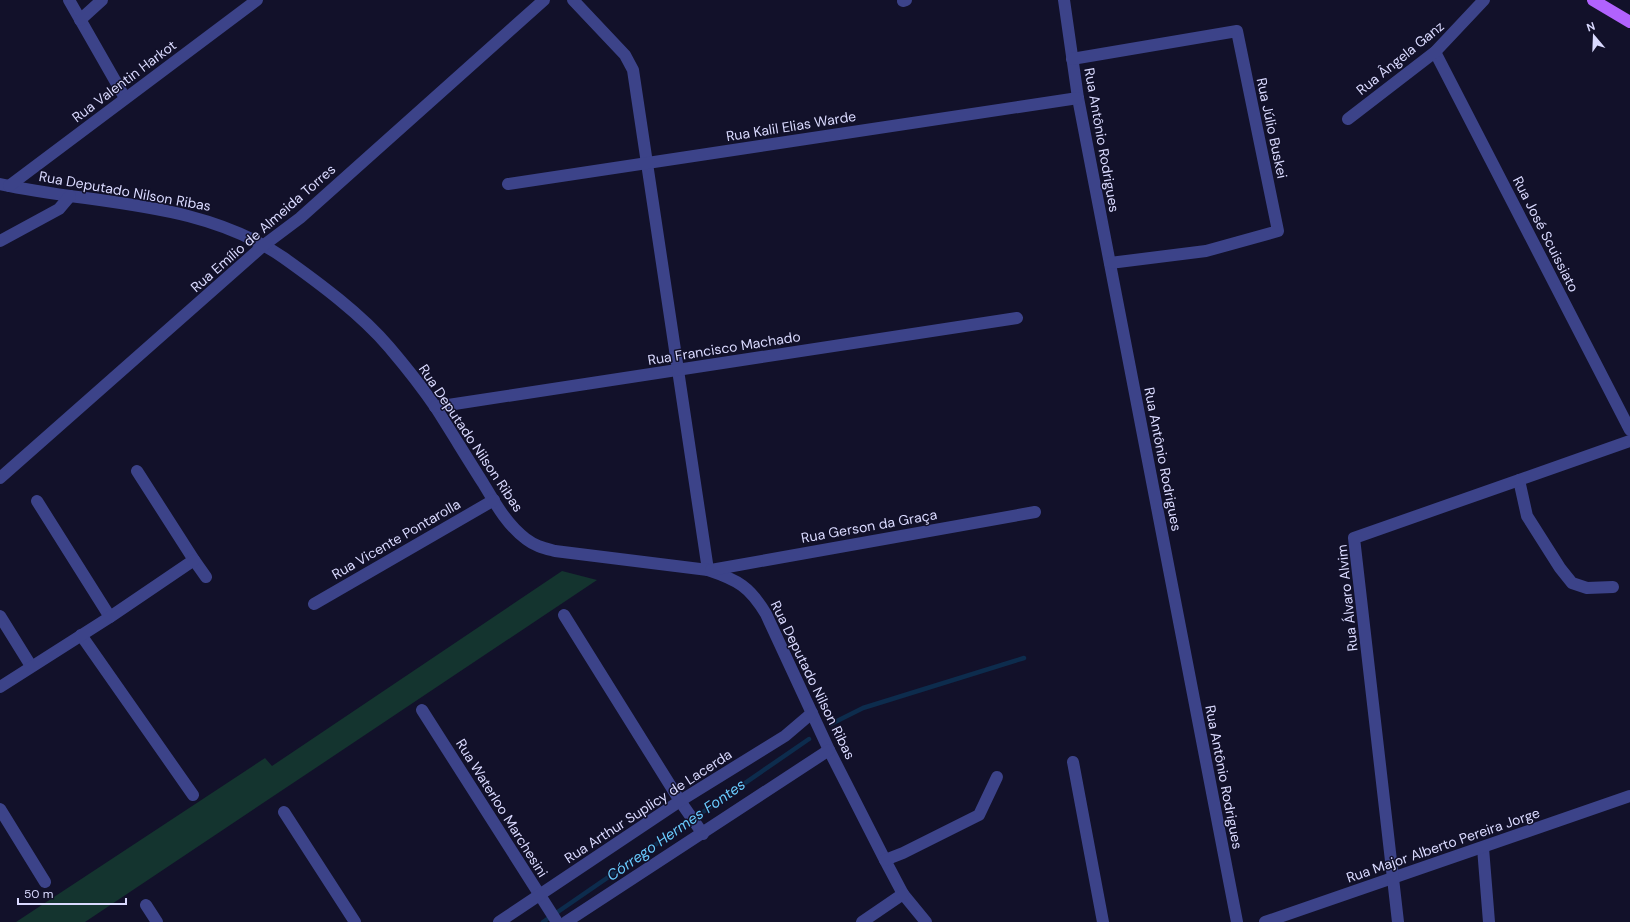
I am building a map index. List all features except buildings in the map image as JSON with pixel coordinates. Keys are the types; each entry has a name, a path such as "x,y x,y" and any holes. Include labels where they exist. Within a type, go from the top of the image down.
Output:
{"main road":[{"path":"1593,0 1630,22"}],"street":[{"path":"69,0 125,98"},
{"path":"80,20 102,0"},
{"name":"Rua Valentin Harkot","path":"4,185 257,0"},
{"name":"Rua Emílio de Almeida Torres","path":"0,478 264,245 300,218 544,0"},
{"path":"573,0 630,62 635,79 708,570"},
{"name":"Rua Antônio Rodrigues","path":"1064,0 1078,98 1237,922"},
{"name":"Rua Ângela Ganz","path":"1348,119 1435,52 1484,0"},
{"name":"Rua Júlio Buskei","path":"1072,59 1237,31 1278,231 1206,252 1110,263"},
{"name":"Rua José Scuissiato","path":"1435,52 1630,430"},
{"name":"Rua Kalil Elias Warde","path":"508,184 1078,98"},
{"name":"Rua Deputado Nilson Ribas","path":"4,185 195,217 221,224 264,245 310,278 371,329 401,361 435,407 512,526 525,538 539,547 555,551 708,570 730,577 742,583 758,601 829,750 903,894 926,922"},
{"path":"0,241 59,209 70,196"},
{"name":"Rua Francisco Machado","path":"435,407 1017,318"},
{"name":"Rua Álvaro Alvim","path":"1398,922 1354,538 1630,441"},
{"path":"137,471 206,577"},
{"path":"1519,480 1527,516 1560,568 1572,583 1587,588 1613,587"},
{"name":"Rua Vicente Pontarolla","path":"314,604 494,500"},
{"path":"37,501 110,617"},
{"name":"Rua Gerson da Graça","path":"708,570 1035,512"},
{"path":"0,687 110,617 194,560"},
{"path":"564,615 680,801 703,834"},
{"path":"0,616 31,666"},
{"path":"81,635 193,795"},
{"name":"Rua Waterloo Marchesini","path":"422,710 539,896 557,922"},
{"name":"Rua Arthur Suplicy de Lacerda","path":"499,922 680,801 786,736 812,713"},
{"path":"566,922 703,834 829,750"},
{"path":"1073,762 1103,922"},
{"path":"885,860 903,853 979,815 997,777"},
{"name":"Rua Major Alberto Pereira Jorge","path":"1265,922 1484,848 1630,796"},
{"path":"0,809 46,882"},
{"path":"284,812 355,922"},
{"path":"1484,848 1489,922"},
{"path":"862,922 903,894"},
{"path":"146,905 157,922"}],"green space":[{"path":"562,571 597,580 85,922 16,922 265,758 272,766"}],"waterway":[{"path":"831,724 863,708 1024,658"},
{"name":"Córrego Hermes Fontes","path":"543,922 809,739"}]}
